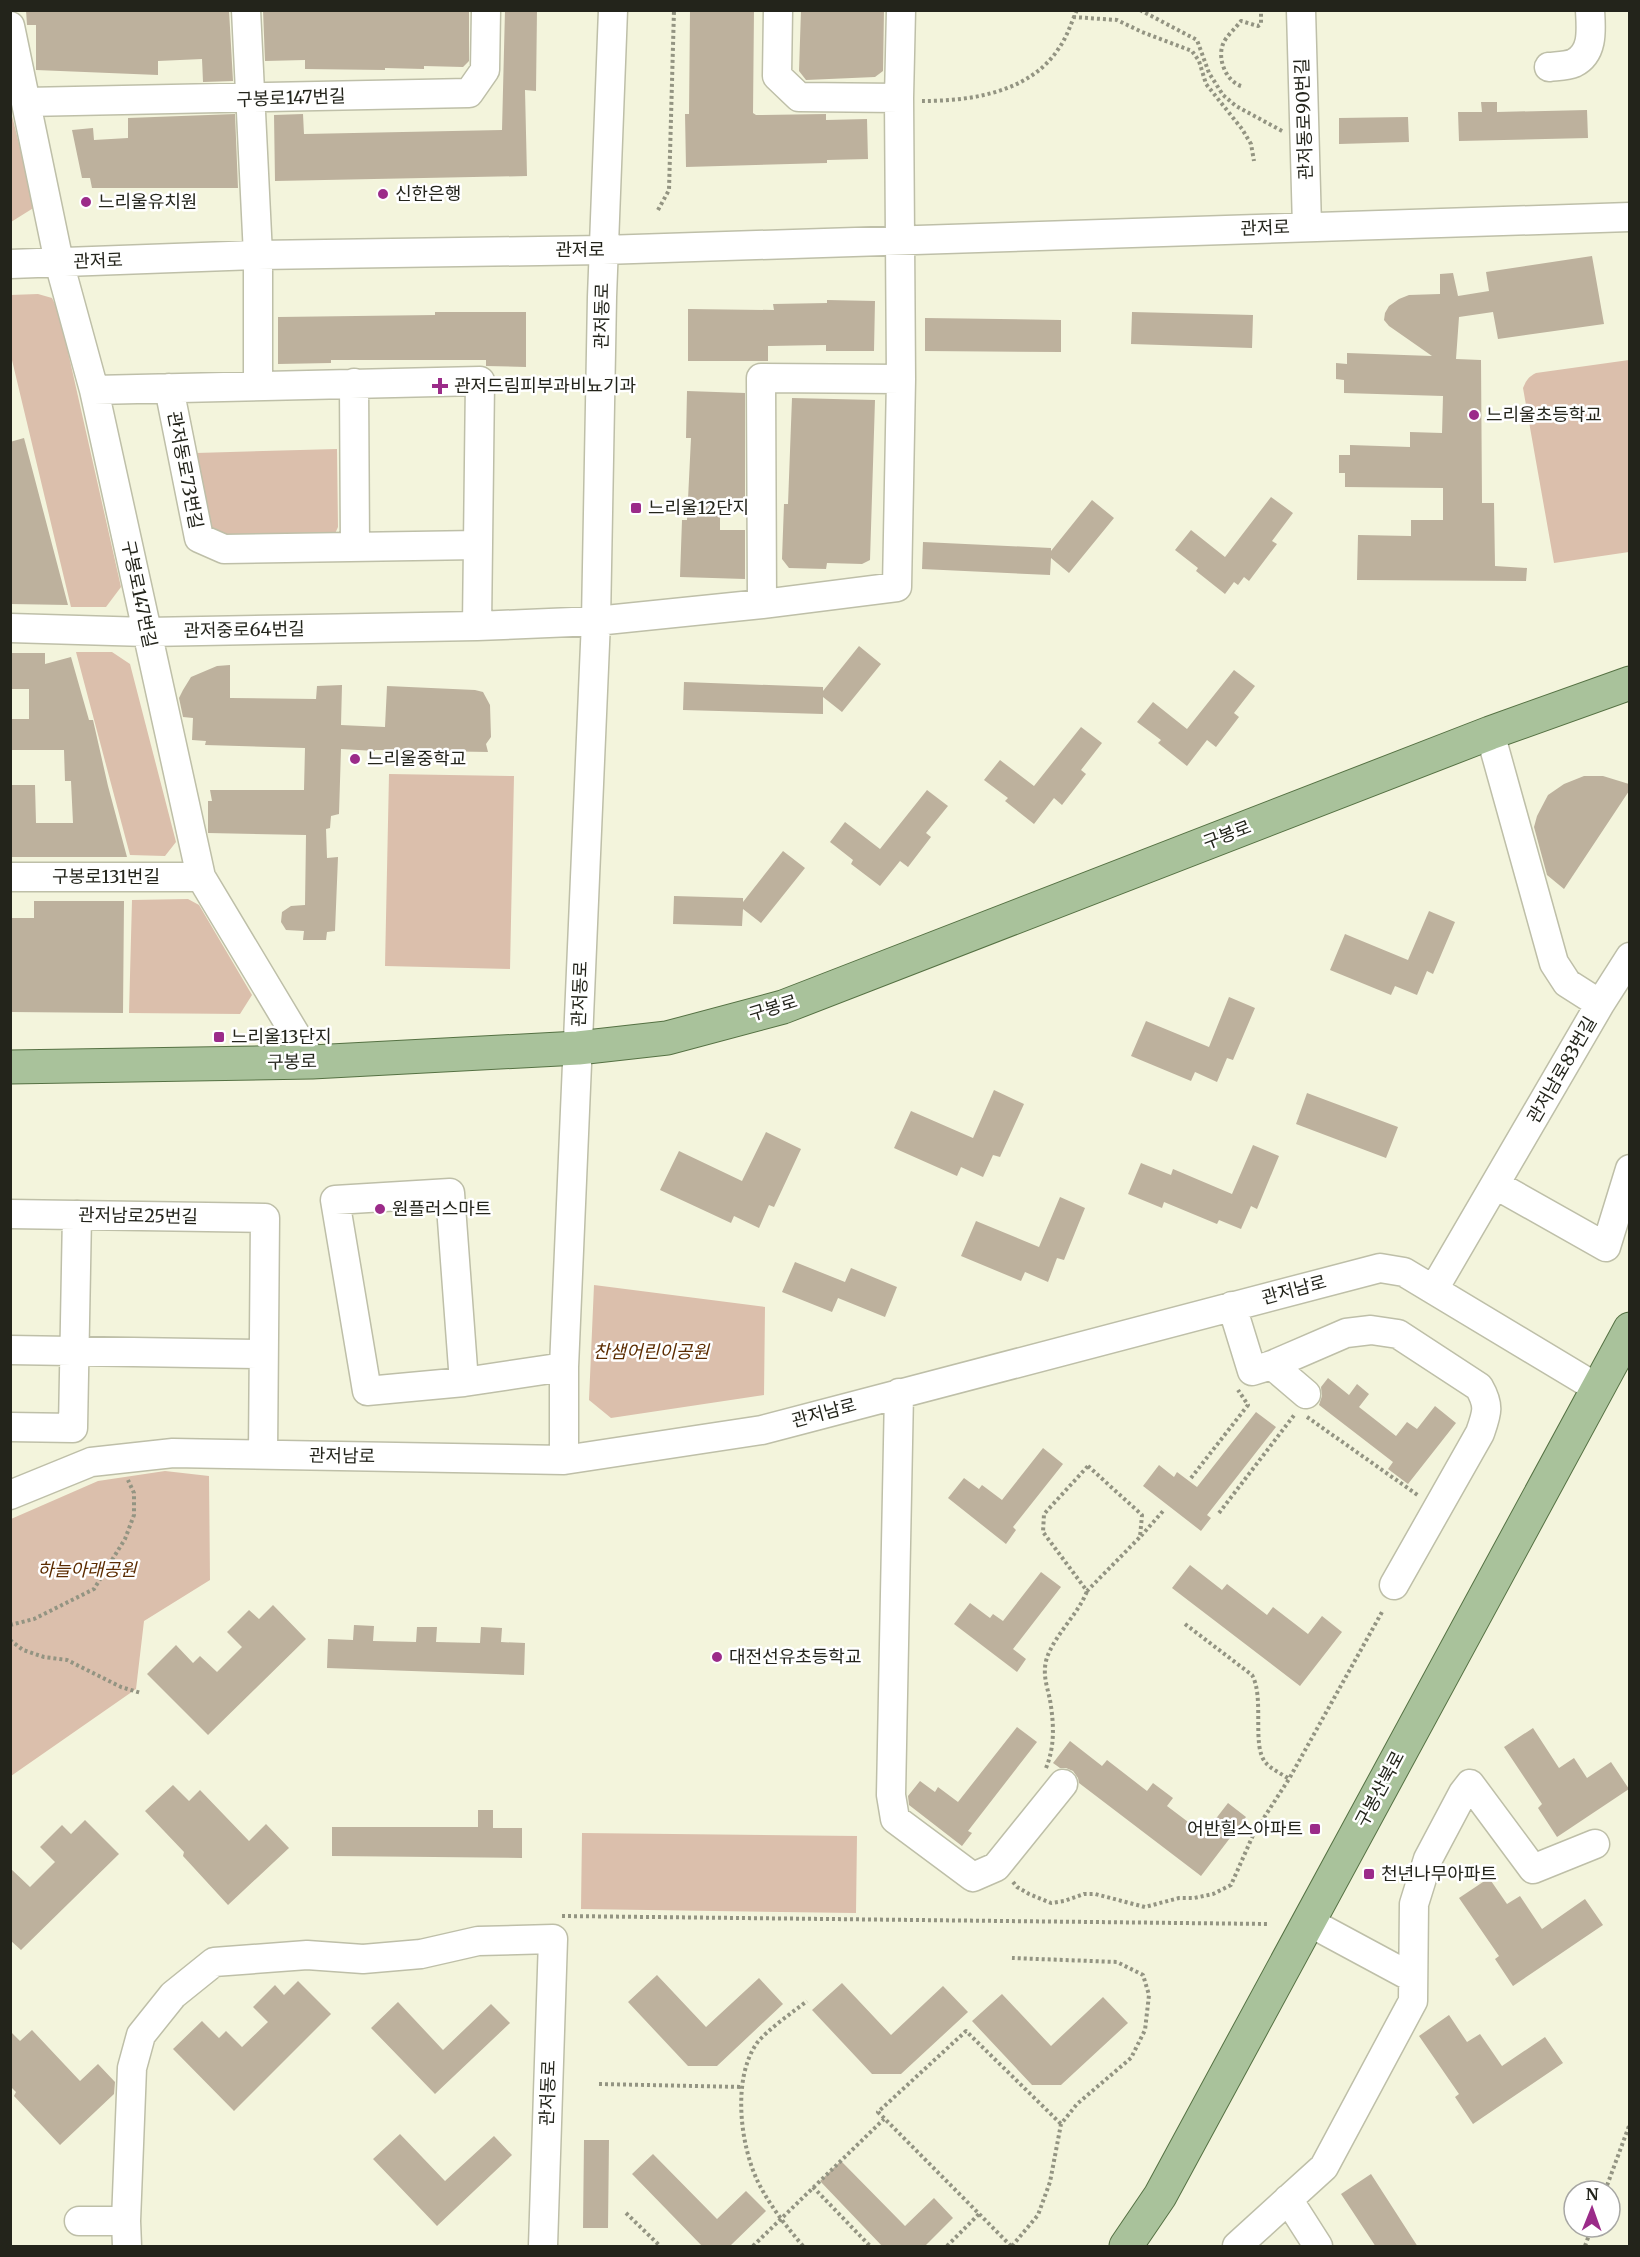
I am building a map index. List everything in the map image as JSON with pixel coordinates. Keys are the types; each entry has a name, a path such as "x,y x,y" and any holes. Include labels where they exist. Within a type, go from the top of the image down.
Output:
{"main road":[{"name":"구봉로","path":"10,1067 312,1062 578,1048 667,1038 783,1007 1490,733 1629,683"},
{"name":"구봉산북로","path":"1126,2247 1160,2196 1629,1329"}],"street":[{"path":"246,10 258,255 258,385"},
{"name":"구봉로147번길","path":"26,102 469,93 484,70 486,10"},
{"name":"관저동로","path":"564,1460 564,1367 596,621 603,250 613,10"},
{"path":"778,10 777,76 799,97 911,100"},
{"path":"596,621 897,587 901,240 911,100 901,10"},
{"name":"관저동로90번길","path":"1301,10 1307,227"},
{"path":"1550,67 1574,63 1586,52 1592,32 1590,10"},
{"name":"구봉로147번길","path":"10,26 59,262 94,390 201,877 312,1062"},
{"name":"관저로","path":"10,264 258,255 603,250 1629,217"},
{"path":"762,604 761,378 901,380"},
{"name":"관저동로73번길","path":"94,390 258,385 480,381 478,545 224,549 199,538 169,388"},
{"path":"354,384 355,547"},
{"path":"477,626 478,545"},
{"name":"관저중로64번길","path":"10,628 147,632 477,626 596,621"},
{"path":"1490,733 1554,963 1567,983 1600,1004"},
{"name":"구봉로131번길","path":"10,877 201,877"},
{"name":"관저남로83번길","path":"1434,1289 1629,957"},
{"path":"1496,1185 1606,1246 1629,1169"},
{"path":"464,1382 450,1193 335,1200 367,1391 464,1382 564,1367"},
{"name":"관저남로25번길","path":"10,1214 265,1218 263,1354"},
{"path":"10,1427 73,1428 76,1215"},
{"name":"관저남로","path":"10,1495 91,1462 172,1454 564,1460 694,1442 762,1430 1380,1268 1404,1272 1597,1388"},
{"path":"1232,1306 1252,1371 1272,1365 1346,1333 1358,1330 1384,1331 1398,1334 1479,1387 1487,1400 1487,1415 1480,1433 1394,1585"},
{"path":"10,1350 263,1354 263,1454"},
{"path":"1272,1365 1306,1394"},
{"path":"899,1393 891,1795 895,1819 973,1877 996,1867 1054,1777"},
{"path":"1237,2247 1324,2167 1413,2001 1414,1904 1428,1859 1470,1784 1533,1869 1595,1844"},
{"path":"1309,1922 1413,1978"},
{"path":"79,2221 127,2234 132,2068 141,2035 173,1995 214,1962 307,1955 363,1959 421,1954 478,1941 558,1928"},
{"name":"관저동로","path":"543,2247 558,1928"},
{"path":"1288,2199 1317,2247"}],"path":[{"path":"658,210 669,190 674,10"},
{"path":"911,100 958,101 984,96 1036,73 1059,49 1077,10"},
{"path":"1140,10 1197,40 1209,73 1223,95 1236,106 1273,128 1292,135"},
{"path":"1240,86 1234,83 1224,68 1221,54 1223,43 1241,21 1258,26 1261,24 1261,10"},
{"path":"1073,17 1117,20 1142,33 1192,51 1199,61 1206,84 1242,129 1251,144 1254,161"},
{"path":"1191,1478 1248,1404 1237,1388"},
{"path":"1220,1514 1298,1410 1420,1496"},
{"path":"1087,1591 1043,1532 1044,1514 1088,1466 1142,1515 1140,1537"},
{"path":"10,1625 34,1619 94,1589 125,1539 134,1515 134,1493 127,1477"},
{"path":"1054,1777 1053,1733 1044,1666 1051,1649 1083,1604 1087,1591 1164,1510"},
{"path":"1011,1879 1017,1887 1029,1894 1051,1902 1064,1901 1084,1894 1095,1894 1145,1907 1179,1898 1213,1894 1231,1885 1254,1833 1289,1779 1382,1612"},
{"path":"1185,1624 1252,1675 1258,1685 1260,1754 1266,1764 1289,1779"},
{"path":"10,1640 23,1650 44,1658 67,1660 121,1687 141,1693"},
{"path":"558,1928 1269,1924"},
{"path":"1012,1958 1117,1962 1143,1975 1149,1995 1145,2030 1131,2058 1077,2104 1061,2124 1050,2181 1038,2216 1011,2247 878,2112 966,2031 1061,2124"},
{"path":"803,2247 780,2219 757,2180 745,2138 741,2107 744,2071 758,2043 807,2001"},
{"path":"599,2084 742,2087"},
{"path":"753,2247 884,2118"},
{"path":"1609,2179 1629,2126"},
{"path":"813,2187 870,2247"},
{"path":"626,2213 660,2247"},
{"path":"947,2247 979,2214"}],"green space":[{"path":"10,108 35,207 11,222 10,222"},
{"path":"38,294 52,298 59,312 121,587 106,607 71,607 11,356 10,295"},
{"path":"1629,360 1629,552 1554,563 1523,388 1528,379 1536,373"},
{"path":"337,449 338,527 334,536 227,544 206,534 196,453"},
{"path":"76,652 112,652 130,664 176,842 165,856 130,855"},
{"path":"389,774 514,776 510,969 385,966"},
{"path":"188,899 199,905 252,995 240,1014 129,1013 132,900"},
{"name":"찬샘어린이공원","path":"594,1285 765,1307 764,1395 611,1418 589,1400"},
{"name":"하늘아래공원","path":"165,1471 209,1476 210,1580 144,1621 136,1689 11,1776 11,1519 98,1481"},
{"path":"582,1833 857,1836 856,1913 581,1909"}],"building":[{"path":"26,10 229,10 233,81 203,82 202,59 158,61 158,75 36,70 36,25 27,25"},
{"path":"263,10 469,10 469,61 463,67 424,66 424,69 385,68 385,70 305,69 305,60 265,61"},
{"path":"505,10 537,10 536,91 525,90 527,176 275,181 274,115 303,114 304,134 502,130"},
{"path":"690,10 754,10 753,113 756,115 826,114 826,120 867,119 868,159 827,160 827,163 686,167 685,114 689,114"},
{"path":"801,10 884,10 883,71 875,77 806,80 799,71"},
{"path":"1481,102 1497,102 1497,112 1587,110 1588,138 1459,141 1458,112 1482,112"},
{"path":"235,114 238,188 92,188 90,178 82,178 72,130 93,128 94,140 128,138 128,118"},
{"path":"1408,117 1409,142 1339,144 1339,118"},
{"path":"1592,256 1604,324 1498,339 1493,312 1459,317 1456,359 1481,360 1482,503 1494,503 1495,566 1527,568 1526,581 1357,580 1358,535 1411,536 1411,520 1443,520 1443,488 1345,487 1345,473 1339,473 1339,455 1350,455 1350,445 1410,447 1410,432 1442,433 1443,396 1344,393 1344,380 1336,379 1336,363 1347,364 1347,353 1432,356 1384,320 1389,306 1399,299 1409,295 1440,294 1440,274 1453,273 1458,296 1489,291 1486,272"},
{"path":"827,300 875,301 874,351 826,351 826,345 768,346 768,361 688,361 688,309 774,310 773,304 827,303"},
{"path":"435,312 526,312 526,367 486,366 486,360 331,360 331,363 278,364 278,317 435,315"},
{"path":"1132,312 1253,315 1252,348 1131,344"},
{"path":"925,318 1061,320 1061,352 925,351"},
{"path":"687,391 745,393 745,500 720,499 720,530 745,530 745,579 680,577 682,520 687,520 691,438 686,438"},
{"path":"792,398 875,400 870,560 862,564 827,563 826,569 789,568 782,559 784,504 788,504"},
{"path":"24,438 68,605 10,604 10,442"},
{"path":"1271,497 1293,513 1272,541 1277,544 1249,581 1244,577 1238,585 1234,582 1225,594 1196,571 1198,568 1175,550 1191,530 1225,557"},
{"path":"1092,500 1114,518 1069,573 1051,558 1050,575 922,569 923,542 1051,548 1051,551"},
{"path":"859,646 881,664 842,712 823,697 823,714 683,710 684,682 823,687 823,691"},
{"path":"10,653 45,653 45,664 71,657 89,720 93,720 127,857 10,857 10,785 35,785 36,823 73,823 71,781 65,781 64,750 10,750 10,719 29,719 29,689 10,689"},
{"path":"230,665 230,698 316,699 317,686 342,685 341,725 385,727 387,686 475,690 483,692 490,705 491,737 486,744 488,752 341,749 339,814 331,816 330,828 326,829 327,858 338,857 335,931 327,932 326,940 303,940 304,931 286,930 281,922 282,912 291,906 305,905 306,835 208,833 208,801 212,801 210,790 304,790 305,748 205,745 206,741 192,740 193,718 183,717 179,698 183,690 191,677 217,666"},
{"path":"1234,670 1255,686 1234,713 1239,717 1216,747 1207,740 1187,766 1158,743 1161,740 1137,722 1153,702 1187,729"},
{"path":"1081,727 1102,743 1081,770 1086,774 1062,805 1054,798 1034,824 1005,801 1008,798 984,780 1000,760 1034,786"},
{"path":"1584,776 1603,776 1629,784 1629,791 1564,889 1547,875 1534,827 1548,795 1564,784"},
{"path":"927,790 948,806 926,833 931,837 908,867 900,861 880,886 851,864 853,860 830,842 845,822 880,849"},
{"path":"783,851 805,868 761,923 743,909 742,926 673,924 674,896 743,898 743,902"},
{"path":"34,901 124,901 123,1013 10,1012 10,918 34,918"},
{"path":"1429,911 1455,922 1433,974 1427,971 1417,995 1395,986 1391,995 1330,970 1345,934 1408,960"},
{"path":"1229,997 1255,1008 1233,1060 1227,1058 1217,1082 1195,1072 1191,1081 1131,1056 1146,1021 1209,1047"},
{"path":"994,1090 1024,1104 1000,1157 993,1155 983,1177 961,1167 957,1176 894,1148 911,1111 973,1138"},
{"path":"1307,1093 1398,1127 1386,1158 1296,1124"},
{"path":"766,1132 801,1149 774,1207 769,1205 759,1228 734,1216 731,1223 660,1190 679,1151 742,1181"},
{"path":"1253,1145 1279,1156 1257,1209 1251,1206 1241,1229 1219,1220 1217,1224 1164,1202 1162,1208 1128,1194 1141,1163 1171,1175 1173,1169 1232,1194"},
{"path":"1060,1197 1085,1208 1064,1260 1057,1258 1048,1282 1025,1272 1021,1281 961,1256 976,1221 1039,1247"},
{"path":"795,1262 845,1282 851,1268 897,1287 885,1317 838,1298 832,1312 782,1292"},
{"path":"1328,1378 1349,1395 1357,1384 1369,1394 1359,1407 1396,1436 1407,1422 1417,1429 1435,1406 1456,1423 1408,1484 1388,1469 1393,1462 1319,1405 1322,1396 1321,1387"},
{"path":"1256,1412 1276,1427 1207,1515 1211,1518 1201,1531 1143,1486 1159,1465 1174,1477 1177,1472 1197,1487"},
{"path":"1043,1448 1063,1464 1013,1527 1016,1530 1006,1544 948,1498 964,1478 979,1489 982,1485 1002,1500"},
{"path":"1190,1565 1222,1590 1227,1584 1267,1615 1273,1607 1308,1634 1322,1616 1342,1632 1300,1686 1172,1588"},
{"path":"1041,1572 1061,1587 1013,1649 1026,1659 1017,1672 954,1624 970,1603 990,1618 993,1614 1003,1621"},
{"path":"273,1605 306,1639 208,1735 147,1674 176,1645 193,1663 200,1656 217,1672 242,1647 227,1632 249,1610 259,1619"},
{"path":"354,1625 374,1626 373,1641 416,1642 417,1627 437,1627 436,1642 480,1643 481,1627 502,1628 501,1642 525,1643 524,1675 327,1668 328,1639 353,1640"},
{"path":"1017,1727 1037,1742 968,1831 972,1833 962,1846 909,1805 908,1796 920,1781 935,1792 938,1787 958,1802"},
{"path":"1533,1728 1559,1768 1574,1758 1587,1778 1611,1762 1629,1789 1557,1837 1538,1808 1542,1804 1504,1747"},
{"path":"1070,1741 1102,1766 1107,1760 1147,1791 1153,1783 1173,1798 1167,1806 1204,1834 1228,1803 1246,1817 1201,1876 1079,1783 1073,1771 1060,1768 1053,1763"},
{"path":"173,1785 189,1801 200,1790 249,1841 266,1824 289,1848 228,1905 183,1856 184,1852 145,1811"},
{"path":"478,1810 493,1810 493,1828 522,1828 522,1858 332,1856 332,1827 478,1827"},
{"path":"85,1820 119,1854 21,1950 10,1940 10,1868 30,1887 55,1862 40,1847 62,1825 71,1834"},
{"path":"1489,1878 1507,1904 1520,1896 1542,1929 1585,1899 1603,1925 1513,1986 1495,1959 1499,1956 1459,1898"},
{"path":"657,1975 706,2027 759,1978 783,2004 717,2066 688,2066 628,2002"},
{"path":"298,1981 331,2014 234,2111 173,2049 202,2021 219,2038 226,2031 242,2047 268,2022 253,2007 275,1985 284,1995"},
{"path":"842,1983 891,2035 943,1986 968,2012 901,2074 872,2074 812,2010"},
{"path":"1002,1994 1051,2046 1103,1997 1128,2023 1061,2085 1032,2085 972,2021"},
{"path":"398,2002 443,2050 491,2004 510,2023 435,2094 371,2028"},
{"path":"1449,2015 1467,2042 1480,2034 1502,2066 1545,2037 1563,2063 1473,2124 1455,2097 1459,2094 1419,2036"},
{"path":"32,2030 80,2081 98,2064 115,2082 114,2094 60,2145 14,2096 16,2092 10,2086 10,2031 20,2041"},
{"path":"400,2134 445,2181 494,2136 512,2155 437,2226 373,2159"},
{"path":"584,2140 609,2140 608,2228 583,2228"},
{"path":"653,2154 717,2219 746,2191 766,2211 729,2247 703,2247 632,2174"},
{"path":"841,2161 905,2226 934,2198 953,2218 924,2247 883,2247 820,2181"},
{"path":"1371,2174 1418,2247 1376,2247 1341,2194"}],"place":[{"name":"신한은행","path":"383,194"},
{"name":"느리울유치원","path":"86,202"},
{"name":"관저드림피부과비뇨기과","path":"440,386"},
{"name":"느리울초등학교","path":"1474,415"},
{"name":"느리울12단지","path":"636,508"},
{"name":"느리울중학교","path":"355,759"},
{"name":"느리울13단지","path":"219,1037"},
{"name":"원플러스마트","path":"380,1209"},
{"name":"대전선유초등학교","path":"717,1657"},
{"name":"어반힐스아파트","path":"1315,1829"},
{"name":"천년나무아파트","path":"1369,1874"}]}
